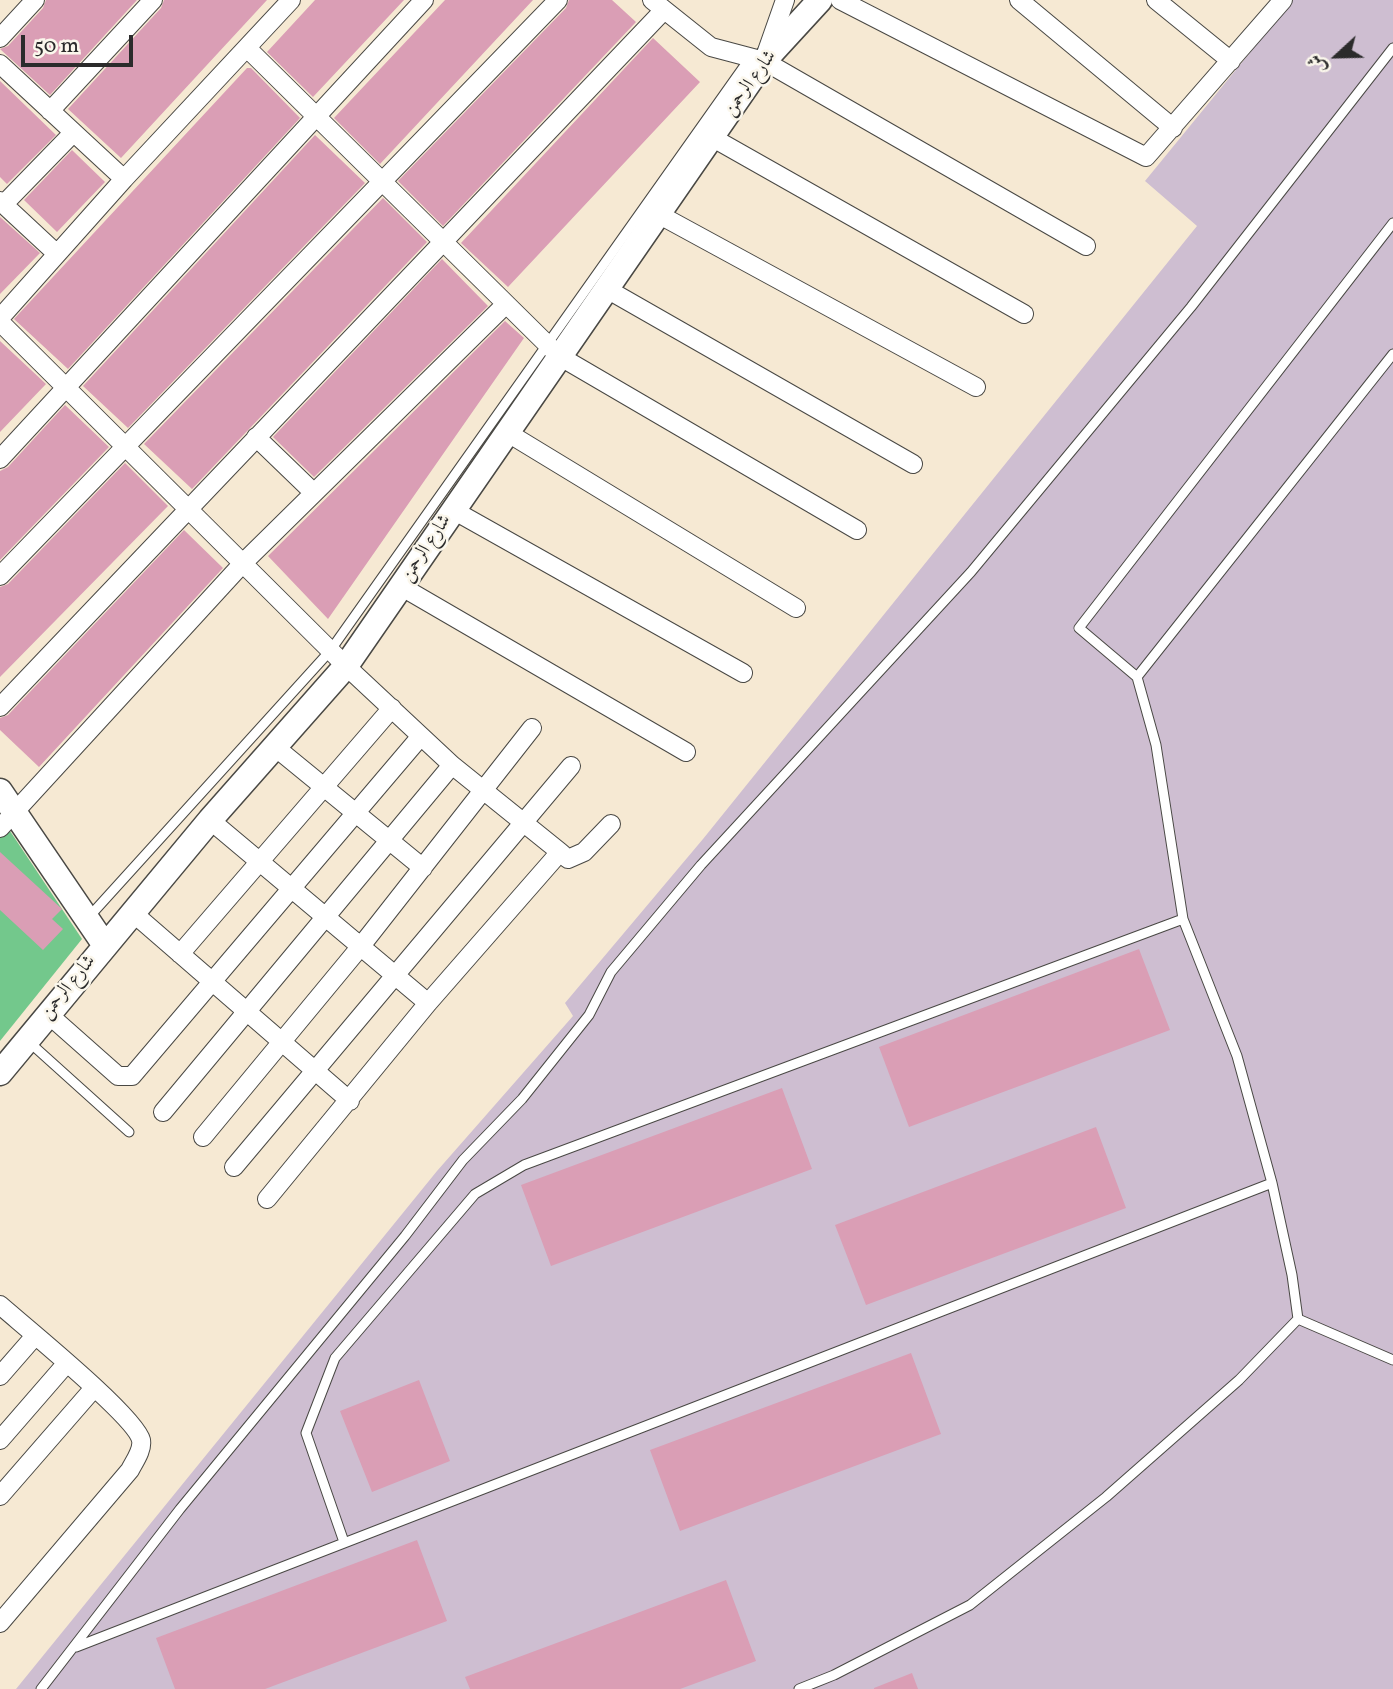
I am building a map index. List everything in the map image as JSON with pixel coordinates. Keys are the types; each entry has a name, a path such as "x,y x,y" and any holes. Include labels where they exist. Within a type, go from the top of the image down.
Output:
{"street":[{"path":"0,38 35,0"},
{"path":"50,111 153,0"},
{"path":"291,0 124,179 0,320 338,658 484,791 526,822 568,859 577,857 611,824"},
{"path":"0,458 424,0"},
{"path":"0,576 558,0"},
{"path":"757,59 785,0"},
{"name":"شارع الرحمن","path":"0,1073 104,944 275,747 338,658 402,587 508,433 553,350 605,288 713,138 757,59 820,0"},
{"path":"840,0 1146,157 1282,0"},
{"path":"1019,0 1173,128"},
{"path":"1156,0 1231,61"},
{"path":"0,707 441,242 658,5 711,47 757,59 1086,246"},
{"path":"248,48 381,183 553,350 857,530"},
{"path":"0,64 124,179"},
{"path":"57,254 2,203 74,133"},
{"path":"713,138 1024,314"},
{"path":"658,214 976,387"},
{"path":"605,288 912,464"},
{"path":"7,820 243,564 505,305"},
{"path":"508,433 796,608"},
{"path":"257,437 314,493"},
{"path":"453,510 743,673"},
{"path":"402,587 685,752"},
{"path":"180,954 392,708"},
{"path":"203,1137 361,946 532,728"},
{"path":"48,1014 118,1076 132,1076 421,736"},
{"path":"275,747 423,868"},
{"path":"163,1112 453,765"},
{"path":"234,1167 571,766"},
{"path":"0,791 7,820 104,944"},
{"path":"210,820 428,1003"},
{"path":"267,1199 428,1003 560,852"},
{"path":"132,912 350,1101"},
{"path":"0,1623 130,1470 139,1452 141,1440 130,1423 94,1388 2,1311"},
{"path":"0,1376 34,1337"},
{"path":"0,1440 65,1364"},
{"path":"0,1496 94,1388"}],"lane":[{"path":"41,1689 180,1508 405,1236 463,1160 522,1099 589,1016 611,972 701,865 971,572 1191,306 1393,48"},
{"path":"87,919 338,658 757,59"},
{"path":"1298,1320 1292,1275 1272,1183 1237,1056 1183,919 1156,745 1137,677 1079,628 1393,223"},
{"path":"1137,677 1393,354"},
{"path":"344,1542 306,1433 335,1358 475,1194 524,1165 1183,919"},
{"path":"27,1040 130,1132"},
{"path":"74,1647 1272,1183"},
{"path":"1298,1320 1393,1360"},
{"path":"799,1689 834,1675 970,1605 1116,1488 1239,1380 1298,1320"}],"shaded area":[{"path":"1293,0 1393,0 1393,1689 16,1689 437,1171 573,1016 565,1003 703,839 1197,226 1145,181"}],"green space":[{"path":"0,816 82,939 0,1041"}],"building":[{"path":"46,0 137,0 50,95 0,49 8,46 43,8"},
{"path":"164,0 267,0 121,158 68,109 161,8"},
{"path":"315,0 404,0 313,97 267,52"},
{"path":"445,0 533,0 380,164 334,118"},
{"path":"569,0 612,0 636,22 443,226 398,181 566,8"},
{"path":"653,38 700,82 508,287 461,243"},
{"path":"247,68 251,68 300,118 68,369 14,319"},
{"path":"0,81 56,135 7,184 0,177"},
{"path":"315,135 365,183 128,428 83,386"},
{"path":"72,150 105,182 57,232 24,200"},
{"path":"383,198 427,242 192,489 144,444"},
{"path":"0,217 40,253 0,294"},
{"path":"442,259 488,306 314,477 273,437"},
{"path":"505,321 524,338 328,619 268,556"},
{"path":"0,341 46,384 0,432"},
{"path":"65,405 109,447 0,560 0,471 8,467"},
{"path":"125,463 168,506 0,677 0,587 8,584"},
{"path":"184,530 223,568 39,767 0,730 0,718 8,715"},
{"path":"0,852 62,909 52,919 63,929 43,950 0,910"},
{"path":"1139,949 1170,1030 909,1127 879,1047"},
{"path":"782,1088 812,1169 551,1266 521,1185"},
{"path":"1096,1127 1126,1208 866,1305 835,1225"},
{"path":"911,1353 941,1434 680,1531 650,1450"},
{"path":"419,1380 450,1461 372,1492 340,1411"},
{"path":"417,1540 447,1621 265,1689 175,1689 156,1638"},
{"path":"726,1580 756,1661 680,1689 470,1689 465,1677"},
{"path":"912,1673 918,1689 874,1689 874,1688"}]}
